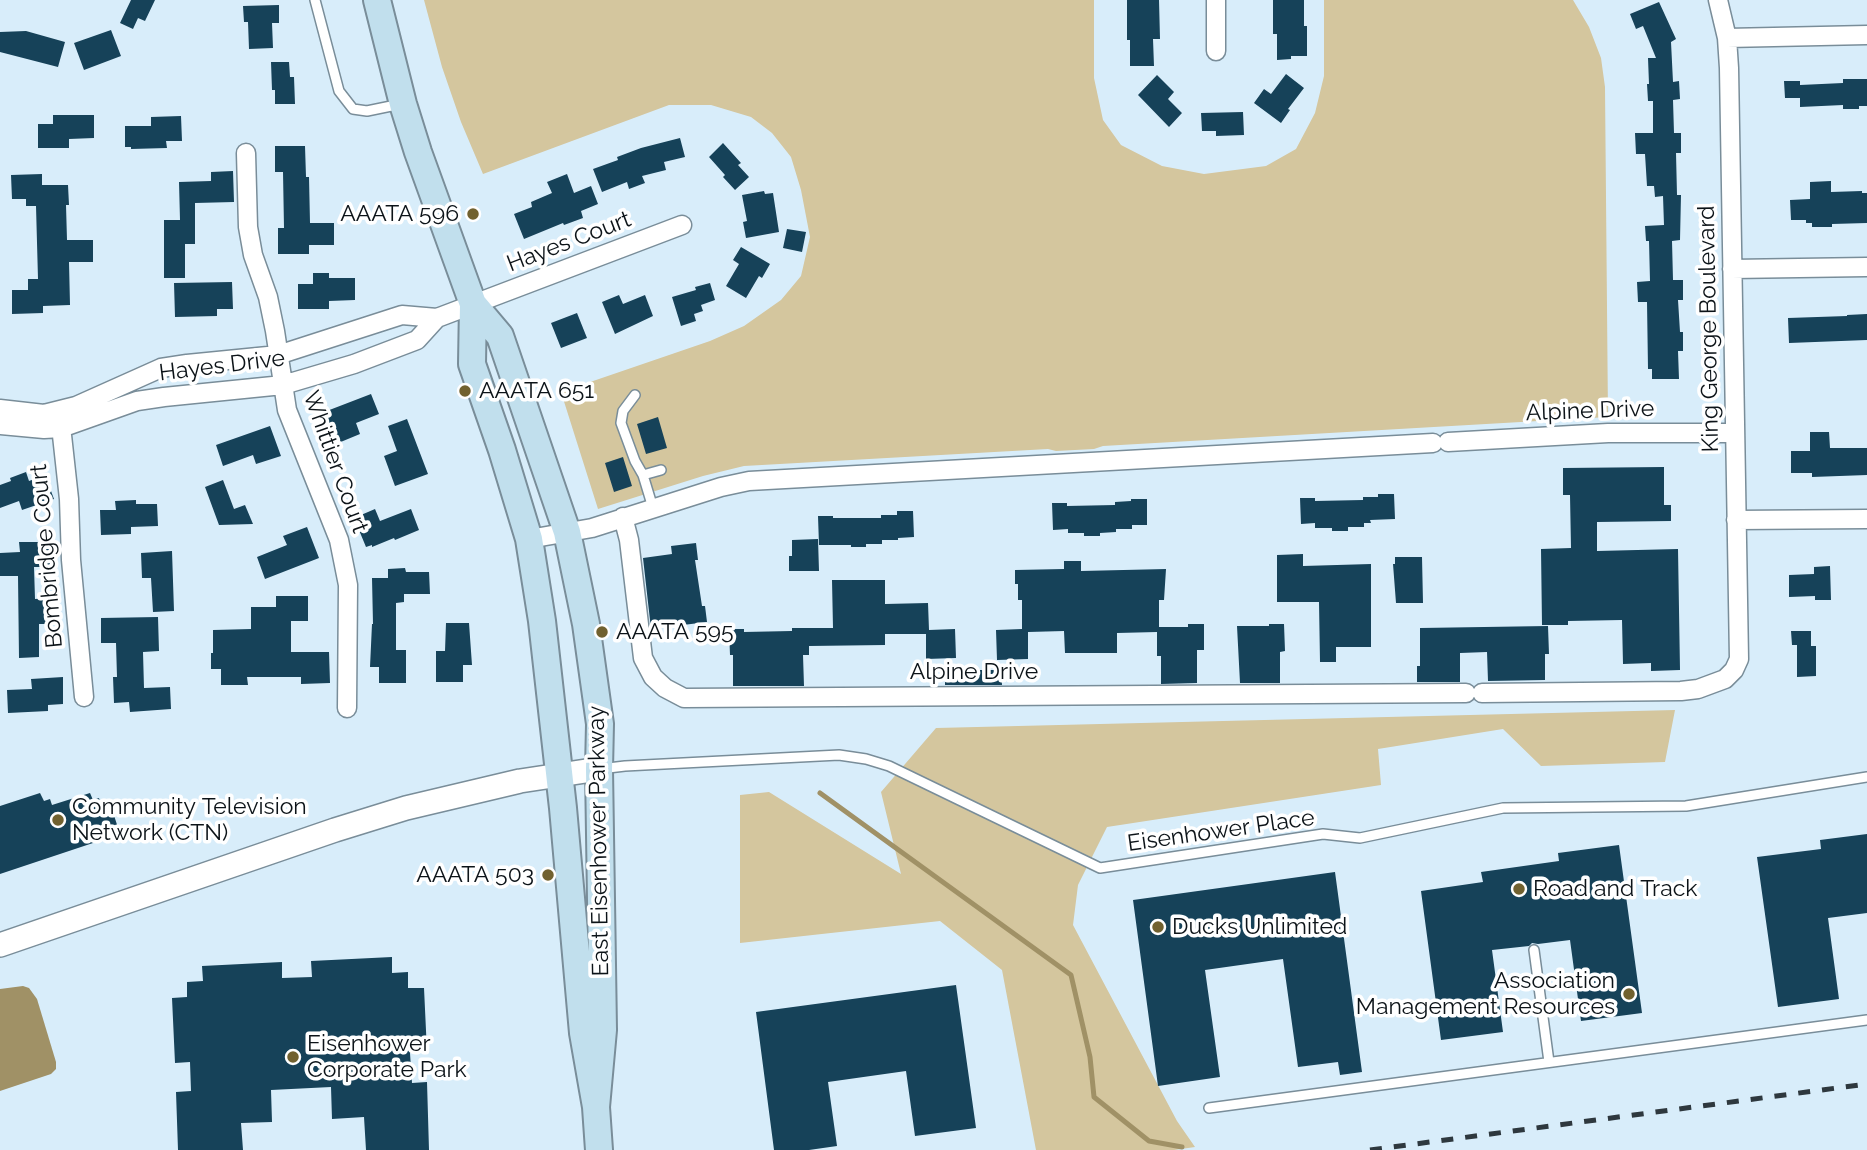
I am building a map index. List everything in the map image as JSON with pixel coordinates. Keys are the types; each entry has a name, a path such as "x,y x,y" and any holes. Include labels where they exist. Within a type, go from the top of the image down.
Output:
{"main road":[{"name":"East Eisenhower Parkway","path":"377,0 418,152 473,304 500,336 567,532 586,624 600,724 603,1030 596,1107"},
{"name":"East Eisenhower Parkway","path":"473,304 472,364 529,539 542,621 583,1033 596,1107 599,1150"}],"street":[{"path":"1216,0 1216,51"},
{"name":"King George Boulevard","path":"1718,0 1727,38 1729,68 1739,659"},
{"path":"1727,38 1867,35"},
{"name":"Whittier Court","path":"246,153 248,227 253,255 268,297 287,410 339,540 344,562 348,585 347,708"},
{"name":"Hayes Court","path":"473,304 682,225"},
{"path":"1732,269 1867,267"},
{"name":"Hayes Drive","path":"0,425 44,429 76,406 161,368 278,355 402,315 437,318 473,304"},
{"name":"Hayes Drive","path":"0,409 44,414 60,419 164,397 283,386 354,364 417,340 437,318"},
{"name":"Bombridge Court","path":"60,419 84,697"},
{"name":"Alpine Drive","path":"529,539 592,528 721,487 749,481 1608,433 1735,433"},
{"name":"Alpine Drive","path":"623,517 629,540 643,658 659,683 684,698 1690,690 1725,679 1734,670 1739,659"},
{"path":"1736,520 1867,519"},
{"path":"0,944 406,808 520,781 599,769"}],"lane":[{"path":"315,0 339,91 353,109 367,111 403,104"},
{"path":"635,396 623,411 621,423 643,475 653,508"},
{"path":"643,475 661,470"},
{"name":"Eisenhower Place","path":"599,769 839,755 866,759 889,766 1101,868 1323,834 1360,838 1503,808 1686,806 1867,777"},
{"path":"1534,950 1549,1062"},
{"path":"1209,1108 1867,1020"}],"shaded area":[{"path":"424,0 1094,0 1094,78 1103,120 1121,145 1162,166 1204,174 1266,166 1296,149 1315,113 1324,76 1324,0 1573,0 1589,27 1601,58 1605,87 1608,417 1103,446 1094,449 1048,449 744,466 598,509 561,392 710,341 744,326 781,300 801,276 810,237 801,190 791,157 772,133 751,117 711,105 669,105 483,174 442,67"},
{"path":"1675,710 1665,762 1541,766 1503,729 1378,749 1381,785 1107,827 1078,885 1073,925 1177,1121 1195,1147 1174,1150 1036,1150 1002,970 940,921 740,943 740,795 769,792 901,874 881,792 936,728"},
{"path":"23,986 29,988 37,999 56,1069 51,1074 0,1091 0,989"}],"building":[{"path":"131,0 155,0 145,21 138,18 133,29 120,23"},
{"path":"1127,0 1159,0 1160,39 1153,39 1154,66 1130,66"},
{"path":"1273,0 1304,0 1307,56 1291,56 1291,59 1277,60 1277,34 1273,34"},
{"path":"1659,2 1676,39 1671,42 1673,82 1679,81 1680,99 1673,100 1674,133 1681,133 1681,153 1676,153 1677,195 1681,195 1680,240 1672,241 1673,280 1683,280 1683,300 1678,300 1680,332 1683,332 1683,351 1678,351 1679,379 1652,379 1652,369 1648,369 1647,302 1638,302 1637,282 1650,281 1649,241 1646,241 1645,226 1664,225 1663,196 1655,197 1654,186 1647,186 1645,154 1636,154 1635,133 1653,133 1653,101 1648,101 1648,58 1656,58 1643,26 1636,29 1630,14"},
{"path":"279,5 279,23 272,23 273,48 249,49 248,22 244,22 243,6"},
{"path":"111,30 121,56 84,70 74,43"},
{"path":"26,31 65,42 58,67 0,52 0,32"},
{"path":"271,62 289,62 290,77 294,77 295,104 275,104"},
{"path":"1286,74 1304,88 1281,123 1254,103 1264,89 1271,94"},
{"path":"1157,75 1174,92 1168,99 1182,113 1169,127 1138,95"},
{"path":"1843,79 1867,79 1867,106 1859,106 1859,109 1843,109 1843,105 1800,107 1800,98 1785,98 1784,81 1800,81 1800,85 1843,83"},
{"path":"1243,112 1244,135 1216,136 1216,131 1202,131 1201,113"},
{"path":"53,115 94,115 94,138 69,139 69,148 38,148 38,124 53,124"},
{"path":"181,116 182,141 166,141 167,148 125,147 125,126 151,126 151,117"},
{"path":"680,138 685,157 664,162 666,170 642,176 645,183 629,189 627,182 602,192 593,169 641,148"},
{"path":"723,143 741,163 738,165 749,177 735,190 709,157"},
{"path":"275,146 305,146 310,223 334,223 334,245 309,245 309,254 278,254 278,228 284,228 283,172 275,172"},
{"path":"233,171 234,202 195,203 195,244 185,244 185,278 164,278 164,220 180,220 179,182 211,181 211,172"},
{"path":"42,174 42,185 68,185 67,240 93,240 93,262 69,262 70,305 43,306 43,313 12,314 12,290 28,290 28,279 38,279 36,206 26,206 26,199 12,199 11,175"},
{"path":"567,174 574,193 591,186 598,204 581,211 583,218 524,239 514,214 532,207 531,202 552,193 547,182"},
{"path":"1831,181 1831,192 1867,193 1867,223 1812,227 1812,223 1806,223 1806,220 1791,220 1790,200 1810,199 1810,182"},
{"path":"764,191 765,194 773,193 779,232 746,238 743,222 747,221 742,195"},
{"path":"787,229 806,232 802,252 783,248"},
{"path":"741,247 770,264 746,298 726,286 739,264 733,260"},
{"path":"313,273 329,273 329,278 355,278 355,300 329,301 329,309 298,309 298,284 313,284"},
{"path":"232,282 233,309 217,309 217,316 175,317 174,283"},
{"path":"710,283 715,300 701,305 703,311 694,314 696,321 681,326 672,297"},
{"path":"619,295 623,304 645,295 653,316 615,334 602,302"},
{"path":"577,313 587,338 561,348 551,323"},
{"path":"1867,314 1867,340 1789,343 1788,318"},
{"path":"371,394 379,414 356,423 360,434 331,446 319,414"},
{"path":"658,417 667,448 646,454 637,424"},
{"path":"407,419 428,474 395,486 384,456 397,451 388,426"},
{"path":"270,426 281,456 256,464 253,455 223,466 216,445"},
{"path":"1810,432 1829,432 1830,448 1867,448 1867,475 1812,477 1812,473 1791,473 1791,451 1810,451"},
{"path":"623,457 632,486 614,492 605,463"},
{"path":"1664,467 1664,505 1671,505 1671,521 1597,522 1597,551 1678,549 1680,670 1651,671 1651,663 1623,664 1622,620 1568,621 1568,625 1542,625 1541,549 1571,548 1570,495 1563,495 1563,468"},
{"path":"26,472 29,481 45,475 54,499 22,510 19,501 0,508 0,485"},
{"path":"223,480 234,509 245,505 253,524 219,525 205,487"},
{"path":"1378,494 1394,494 1395,519 1370,520 1371,523 1364,523 1364,527 1348,527 1348,531 1315,528 1315,523 1301,524 1300,498 1315,498 1315,501 1363,500 1363,497 1378,497"},
{"path":"1147,499 1147,525 1132,525 1132,529 1116,529 1116,532 1100,533 1100,536 1068,533 1068,529 1053,530 1052,503 1067,503 1067,506 1115,505 1115,502"},
{"path":"136,500 136,504 157,504 158,526 131,527 131,534 101,535 100,510 116,510 115,501"},
{"path":"375,509 380,521 411,509 419,530 395,540 394,538 366,547 354,518"},
{"path":"897,511 913,511 914,537 882,540 882,544 866,544 866,547 819,545 818,516 881,518 881,515 897,515"},
{"path":"307,527 319,558 265,579 257,557 287,545 283,536"},
{"path":"818,539 819,571 789,571 792,540"},
{"path":"19,542 51,542 51,567 34,567 35,599 48,598 49,624 39,624 39,657 19,658 18,576 0,576 0,553 20,552"},
{"path":"696,543 698,560 695,560 707,622 651,629 643,558 672,554 671,546"},
{"path":"172,551 174,611 153,612 151,578 142,578 141,553"},
{"path":"1303,554 1303,566 1371,564 1371,647 1336,647 1336,662 1320,662 1319,602 1277,602 1277,555"},
{"path":"1395,557 1422,557 1423,603 1396,603 1393,564"},
{"path":"1064,561 1081,561 1081,571 1166,569 1164,600 1159,600 1159,627 1204,624 1204,650 1197,650 1197,683 1161,684 1161,656 1157,656 1157,632 1117,633 1117,653 1065,653 1064,631 1028,632 1028,659 997,660 996,630 1022,629 1022,600 1018,600 1015,570 1064,569"},
{"path":"1830,566 1831,600 1815,600 1815,596 1789,597 1789,575 1814,574 1814,567"},
{"path":"405,568 406,572 429,572 430,594 404,594 404,602 396,603 396,650 406,650 406,683 379,683 379,667 370,667 372,578 388,578 388,569"},
{"path":"832,580 885,580 885,604 928,603 929,630 955,629 956,658 926,659 926,634 885,634 885,645 809,646 809,655 803,655 804,686 733,686 733,655 730,655 729,629 744,629 744,632 833,628"},
{"path":"276,596 308,596 308,621 291,621 291,652 329,652 330,683 301,684 301,677 247,677 248,685 221,685 221,669 211,669 213,630 251,629 251,607 276,607"},
{"path":"158,617 159,651 143,652 144,688 170,687 171,709 130,712 129,702 114,703 113,677 117,677 116,643 101,643 101,618"},
{"path":"446,623 469,623 472,665 463,665 463,682 436,682 436,651 445,651"},
{"path":"1284,624 1285,651 1280,652 1280,683 1240,683 1237,626"},
{"path":"1548,626 1549,654 1545,654 1545,680 1488,681 1487,652 1460,653 1460,682 1417,682 1417,666 1420,666 1420,628"},
{"path":"1791,631 1811,631 1811,646 1816,646 1816,676 1797,677 1797,645 1792,645"},
{"path":"945,670 1001,670 1002,685 945,685"},
{"path":"63,677 63,704 48,705 48,711 8,713 7,690 32,689 31,679"},
{"name":"Community Television Network (CTN)","path":"40,793 44,801 50,799 52,805 90,793 93,800 99,798 101,806 110,803 120,834 0,874 0,806"},
{"path":"1867,834 1867,913 1828,918 1839,999 1778,1007 1757,857 1821,849 1820,840"},
{"path":"1619,845 1642,1013 1581,1021 1570,940 1532,943 1529,946 1492,950 1503,1032 1441,1040 1421,891 1483,882 1481,872 1559,861 1558,853"},
{"path":"1335,872 1362,1072 1340,1075 1338,1062 1298,1067 1283,959 1205,970 1220,1077 1158,1086 1133,900"},
{"name":"Eisenhower Corporate Park","path":"392,957 392,973 408,972 408,988 424,988 427,1052 410,1053 412,1083 427,1082 429,1150 366,1150 364,1117 332,1119 331,1087 271,1090 272,1122 241,1123 243,1150 178,1150 176,1092 191,1091 190,1062 175,1063 172,998 187,997 187,982 203,981 202,966 282,962 282,978 312,977 311,961"},
{"path":"956,985 976,1128 915,1136 906,1071 828,1082 837,1146 809,1150 774,1150 756,1012"}],"waterway":[{"path":"820,793 1071,975 1090,1057 1094,1097 1149,1141 1182,1147"}],"railway":[{"path":"1370,1150 1867,1084"}],"place":[{"name":"AAATA 596","path":"473,214"},
{"name":"AAATA 651","path":"465,391"},
{"name":"AAATA 595","path":"602,632"},
{"name":"Community Television Network (CTN)","path":"58,820"},
{"name":"AAATA 503","path":"548,875"},
{"name":"Road and Track","path":"1519,889"},
{"name":"Ducks Unlimited","path":"1158,927"},
{"name":"Association Management Resources","path":"1629,994"},
{"name":"Eisenhower Corporate Park","path":"293,1057"}]}
